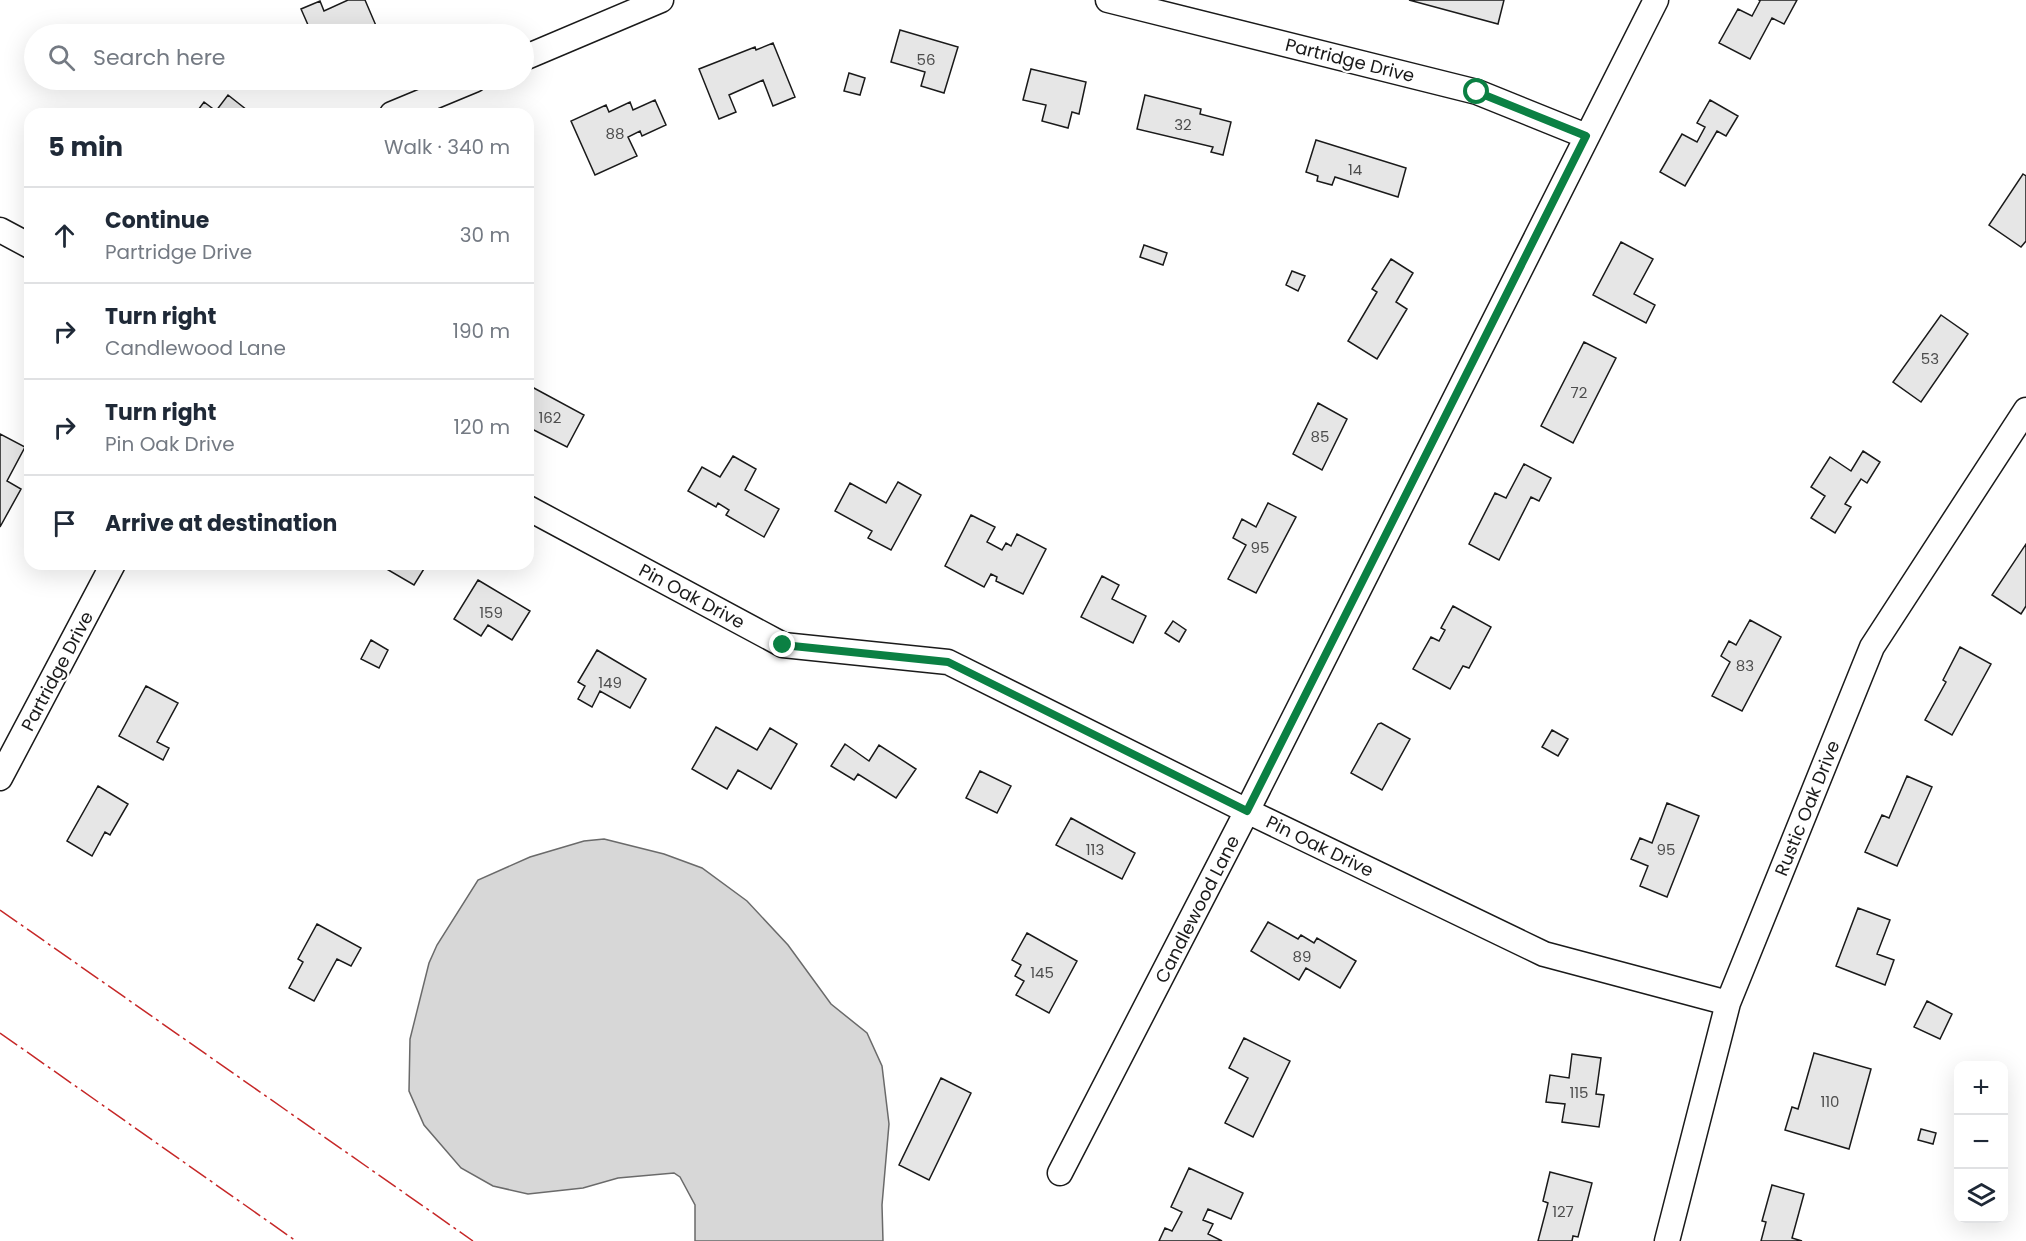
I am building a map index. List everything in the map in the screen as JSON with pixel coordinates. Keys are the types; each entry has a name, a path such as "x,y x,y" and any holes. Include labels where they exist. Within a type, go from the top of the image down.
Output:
{"street":[{"path":"534,54 661,0"},
{"name":"Partridge Drive","path":"1108,0 1477,92 1586,136"},
{"name":"Candlewood Lane","path":"1060,1173 1247,811 1656,0"},
{"path":"406,108 450,90"},
{"path":"0,230 24,243"},
{"name":"Rustic Oak Drive","path":"1666,1241 1728,1003 1872,647 2026,410"},
{"name":"Pin Oak Drive","path":"534,510 783,645 948,662 1247,811 1544,954 1728,1003"},
{"name":"Partridge Drive","path":"0,778 110,570"}],"shaded area":[{"path":"604,839 664,854 702,868 747,901 788,945 831,1004 867,1033 882,1066 889,1124 882,1205 883,1241 695,1241 695,1205 680,1177 674,1173 618,1178 583,1188 528,1194 493,1186 461,1168 424,1125 409,1091 410,1039 429,963 437,945 478,880 530,857 584,841"}],"building":[{"path":"348,0 365,0 375,24 308,24 301,9 320,1 324,11"},
{"path":"1409,0 1504,0 1498,24"},
{"path":"1759,0 1797,0 1784,24 1772,18 1750,59 1719,43 1738,9 1752,16"},
{"path":"900,30 958,47 944,93 921,86 925,72 891,62"},
{"path":"773,43 795,97 773,106 763,80 729,95 736,112 719,119 699,69 755,47 756,50"},
{"path":"1031,69 1086,82 1079,114 1072,112 1068,128 1042,121 1046,105 1023,100"},
{"path":"849,73 865,78 860,95 844,91"},
{"path":"228,95 244,108 218,108"},
{"path":"1145,95 1201,109 1200,114 1231,122 1223,155 1211,152 1213,147 1137,129"},
{"path":"655,100 666,125 642,136 640,131 628,137 637,156 595,175 571,121 606,105 609,112 630,102 633,110"},
{"path":"1710,100 1738,116 1726,136 1717,131 1685,186 1660,172 1682,134 1697,142 1705,127 1697,123"},
{"path":"204,102 212,108 200,108"},
{"path":"1316,140 1406,168 1398,197 1335,177 1332,185 1317,181 1318,176 1306,172"},
{"path":"2023,174 2026,176 2026,241 2021,247 1989,225"},
{"path":"1621,242 1653,259 1634,294 1655,305 1646,323 1593,295"},
{"path":"1144,245 1167,253 1163,265 1140,257"},
{"path":"1391,259 1413,273 1396,302 1407,309 1377,359 1348,341 1377,292 1372,289"},
{"path":"1292,271 1305,276 1298,291 1286,285"},
{"path":"1941,315 1968,334 1921,402 1893,382"},
{"path":"1584,342 1616,358 1573,443 1541,426"},
{"path":"534,388 584,415 567,447 534,430"},
{"path":"1318,403 1347,419 1322,470 1293,454"},
{"path":"0,434 24,446 24,449 7,481 21,489 0,527"},
{"path":"1863,451 1880,462 1867,483 1861,479 1845,504 1851,507 1835,533 1811,518 1825,496 1811,487 1830,457 1851,471"},
{"path":"733,456 756,469 745,490 779,509 764,537 726,515 729,510 718,503 716,507 688,491 702,467 720,477"},
{"path":"1524,464 1551,478 1539,501 1531,497 1499,560 1469,544 1495,493 1506,498"},
{"path":"898,482 921,495 891,550 868,538 872,531 835,511 850,483 886,503"},
{"path":"1268,503 1296,517 1256,593 1228,579 1246,545 1233,538 1242,519 1256,527"},
{"path":"971,515 995,527 987,542 1002,550 1006,543 1011,546 1017,534 1046,549 1023,594 996,581 997,577 991,574 984,587 945,566"},
{"path":"2026,544 2026,606 2021,614 1992,595"},
{"path":"388,570 423,570 414,585"},
{"path":"1102,576 1119,585 1112,599 1146,616 1133,643 1081,617"},
{"path":"478,580 530,611 512,640 488,625 481,636 454,619"},
{"path":"1453,606 1491,627 1469,668 1463,666 1450,689 1413,669 1431,637 1439,641 1445,630 1441,628"},
{"path":"1750,620 1781,637 1742,711 1712,696 1730,662 1721,656 1729,641 1736,645"},
{"path":"1173,621 1186,630 1179,642 1165,633"},
{"path":"371,640 388,650 379,668 361,659"},
{"path":"1960,647 1991,664 1952,735 1925,720 1946,682 1943,680"},
{"path":"597,650 646,679 630,708 600,691 592,707 578,699 585,686 578,682"},
{"path":"146,686 178,703 157,742 169,748 163,760 119,736"},
{"path":"1381,723 1410,739 1382,790 1351,773 1378,724"},
{"path":"716,727 757,750 770,728 797,744 771,789 738,770 727,789 692,769"},
{"path":"1552,730 1568,739 1558,756 1542,747"},
{"path":"845,744 869,761 879,745 916,769 896,798 858,774 854,780 831,766"},
{"path":"980,771 1011,786 997,813 966,798"},
{"path":"1907,776 1932,787 1897,866 1865,852 1882,815 1889,818"},
{"path":"98,786 128,804 110,835 105,832 92,856 67,841"},
{"path":"1667,803 1699,816 1667,897 1640,886 1648,866 1631,859 1640,838 1652,843"},
{"path":"1071,818 1135,853 1122,879 1056,845"},
{"path":"1858,908 1890,920 1877,954 1894,960 1885,985 1836,966"},
{"path":"1268,922 1298,939 1301,935 1314,943 1317,938 1356,961 1340,988 1306,968 1299,980 1251,951"},
{"path":"317,924 361,948 351,966 337,959 314,1001 289,988 303,962 298,959"},
{"path":"1027,933 1077,961 1049,1013 1016,995 1024,981 1015,976 1021,965 1012,960"},
{"path":"1927,1001 1952,1014 1940,1039 1914,1027"},
{"path":"1244,1038 1290,1061 1253,1137 1225,1123 1248,1078 1229,1068"},
{"path":"1814,1053 1871,1069 1849,1149 1785,1130 1792,1107 1798,1109"},
{"path":"1572,1054 1601,1058 1596,1094 1604,1095 1599,1127 1562,1122 1565,1104 1546,1102 1550,1075 1569,1078"},
{"path":"941,1078 971,1093 929,1180 899,1165"},
{"path":"1921,1129 1936,1133 1933,1144 1918,1140"},
{"path":"1189,1168 1243,1193 1231,1219 1208,1209 1203,1220 1213,1224 1208,1234 1222,1241 1159,1241 1165,1228 1172,1231 1182,1212 1171,1207"},
{"path":"1550,1172 1592,1183 1578,1237 1573,1236 1572,1241 1538,1241 1548,1203 1543,1201"},
{"path":"1772,1185 1804,1194 1792,1238 1802,1241 1761,1241 1766,1222 1762,1221"}],"power":[{"path":"0,910 473,1241"},
{"path":"0,1033 296,1241"}],"route":[{"path":"783,645 948,662 1247,811 1586,136 1477,92"}]}
